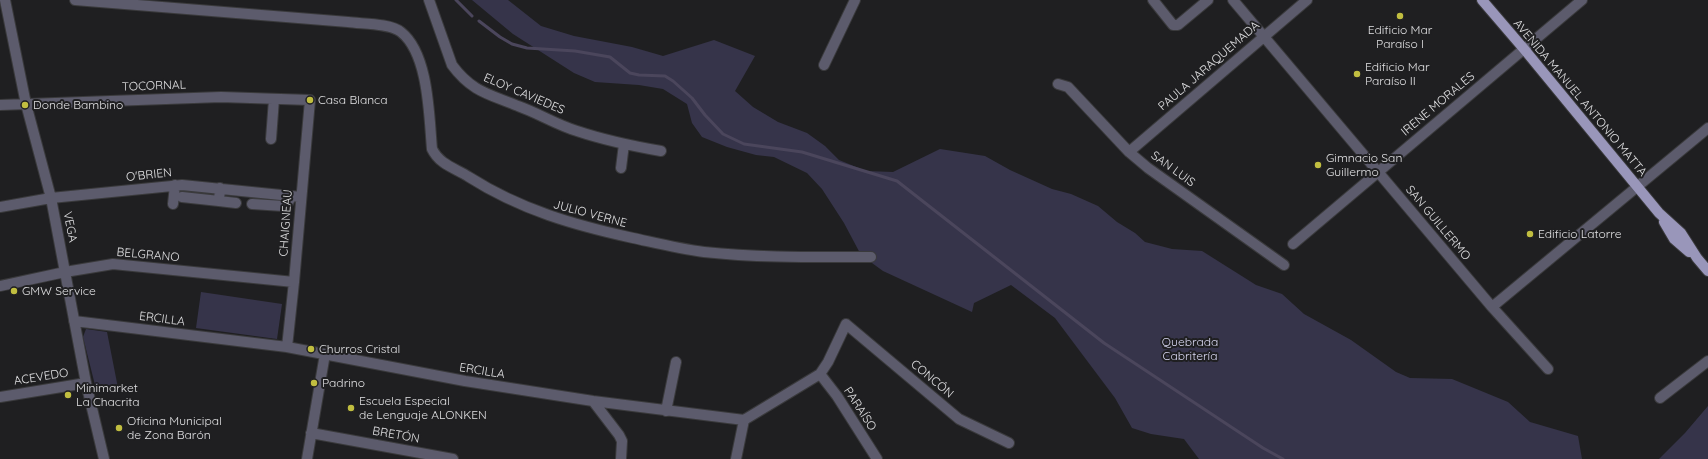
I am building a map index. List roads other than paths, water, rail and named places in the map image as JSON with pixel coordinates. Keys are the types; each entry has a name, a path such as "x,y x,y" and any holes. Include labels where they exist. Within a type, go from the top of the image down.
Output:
{"main road":[{"name":"AVENIDA MANUEL ANTONIO MATTA","path":"1482,0 1659,213 1674,239 1697,258 1708,271"}],"street":[{"path":"0,0 5,0"},
{"name":"VEGA","path":"5,0 26,104 51,198 86,383 104,459"},
{"path":"74,0 158,3"},
{"name":"ELOY CAVIEDES","path":"429,0 452,65 458,74 474,87 490,96 518,106 576,131 624,144 660,151"},
{"path":"824,65 855,0"},
{"path":"1153,0 1173,24 1178,25 1208,0"},
{"name":"SAN GUILLERMO","path":"1233,0 1492,307 1548,370"},
{"name":"PAULA JARAQUEMADA","path":"1129,152 1307,0"},
{"name":"IRENE MORALES","path":"1293,244 1582,0"},
{"name":"JULIO VERNE","path":"158,3 391,27 401,32 416,52 422,72 432,149 435,156 443,163 488,189 543,215 589,229 704,252 786,257 871,257"},
{"name":"SAN LUIS","path":"1058,84 1068,87 1129,152 1148,168 1284,265"},
{"name":"TOCORNAL","path":"0,105 222,97 310,100"},
{"path":"271,138 274,98"},
{"name":"CHAIGNEAU","path":"287,348 294,282 296,196 310,100"},
{"path":"1492,307 1708,128"},
{"path":"622,168 624,144"},
{"path":"173,204 175,185"},
{"name":"O'BRIEN","path":"0,207 51,198 175,185 296,196"},
{"path":"219,201 220,188"},
{"path":"252,204 283,206 296,196"},
{"path":"182,197 236,203"},
{"name":"BELGRANO","path":"0,286 65,272 113,264 294,282"},
{"name":"ERCILLA","path":"74,321 287,348 465,381 593,401 744,420"},
{"name":"CONCÓN","path":"820,374 828,362 846,324 959,418 1009,443"},
{"path":"307,459 325,354"},
{"path":"1660,398 1708,361"},
{"path":"666,411 676,362"},
{"path":"736,459 744,420 820,374"},
{"name":"PARAÍSO","path":"820,374 837,396 876,459"},
{"name":"ACEVEDO","path":"0,397 86,383"},
{"path":"593,401 622,441 621,459"},
{"name":"BRETÓN","path":"311,433 453,459"}],"waterway":[{"path":"456,0 472,16"},
{"name":"Quebrada Cabritería","path":"479,21 512,44 527,48 575,51 610,57 630,73 639,75 665,76 692,98 705,115 723,134 744,144 802,152 897,181 1104,343 1263,448 1283,459"}],"place":[{"name":"Edificio Mar Paraíso I","path":"1400,16"},
{"name":"Edificio Mar Paraíso II","path":"1357,74"},
{"name":"Casa Blanca","path":"310,100"},
{"name":"Donde Bambino","path":"25,105"},
{"name":"Gimnacio San Guillermo","path":"1318,165"},
{"name":"Edificio Latorre","path":"1530,234"},
{"name":"GMW Service","path":"14,291"},
{"name":"Churros Cristal","path":"311,349"},
{"name":"Padrino","path":"314,383"},
{"name":"Minimarket La Chacrita","path":"68,395"},
{"name":"Escuela Especial de Lenguaje ALONKEN","path":"351,408"},
{"name":"Oficina Municipal de Zona Barón","path":"119,428"}]}
